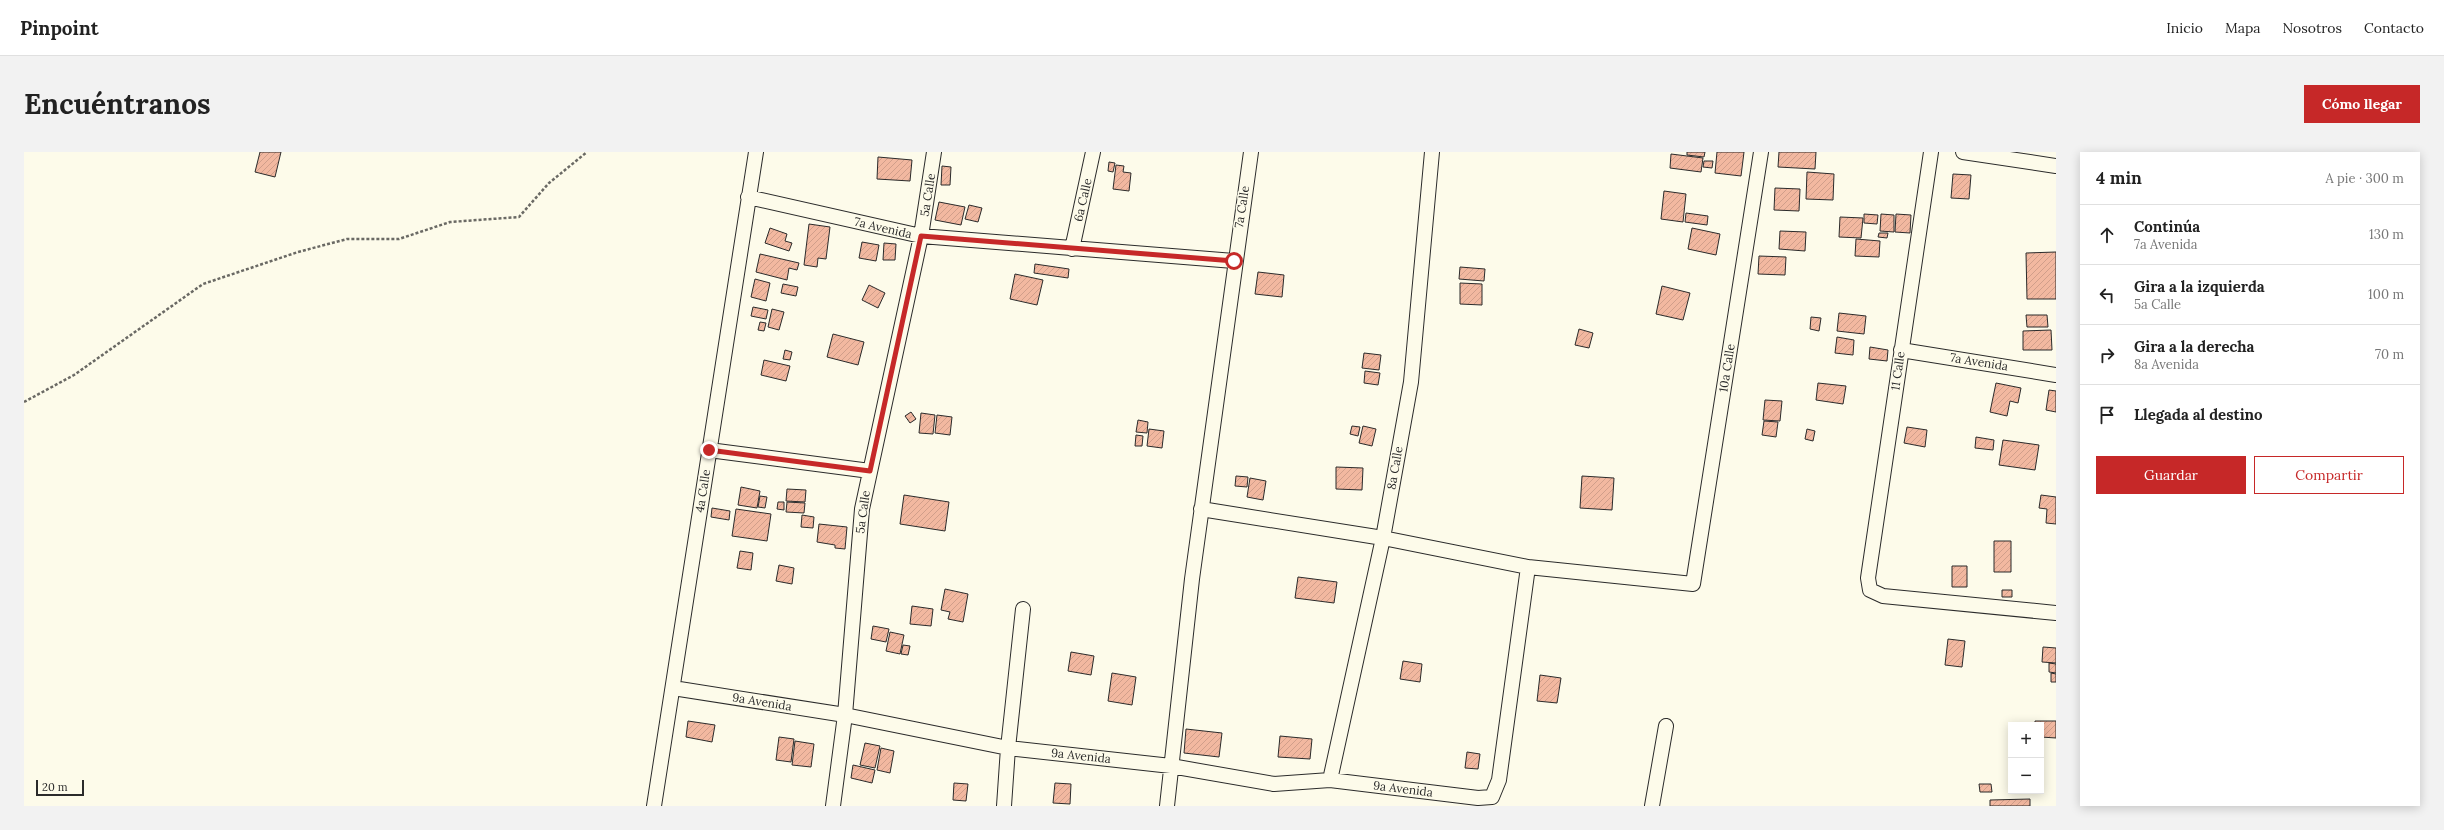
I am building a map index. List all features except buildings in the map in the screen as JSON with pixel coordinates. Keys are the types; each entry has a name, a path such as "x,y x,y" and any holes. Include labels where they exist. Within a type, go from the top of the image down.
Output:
{"street":[{"name":"4a Calle","path":"654,806 756,152"},
{"name":"5a Calle","path":"833,806 845,715 862,509 921,236 934,152"},
{"name":"6a Calle","path":"1072,249 1093,152"},
{"name":"7a Calle","path":"1167,806 1201,509 1234,261 1251,152"},
{"name":"8a Calle","path":"1330,780 1383,538 1411,382 1432,152"},
{"name":"10a Calle","path":"1528,567 1693,584 1761,152"},
{"name":"11 Calle","path":"1931,152 1868,578 1870,590 1883,596 2056,613"},
{"path":"1962,152 2056,166"},
{"name":"7a Avenida","path":"748,197 921,236 1234,261"},
{"name":"7a Avenida","path":"1901,350 2056,375"},
{"path":"709,450 870,471"},
{"path":"1201,509 1383,538 1528,567"},
{"name":"9a Avenida","path":"673,688 845,715 1008,748 1171,766 1274,784 1330,780 1478,798 1492,797 1499,780 1528,567"},
{"path":"1004,806 1008,748 1023,610"},
{"path":"1652,806 1666,726"}],"path":[{"path":"24,402 74,375 203,284 298,252 347,239 399,239 450,222 519,217 549,183 587,152"}],"route":[{"path":"709,450 870,471 921,236 1234,261"}]}
